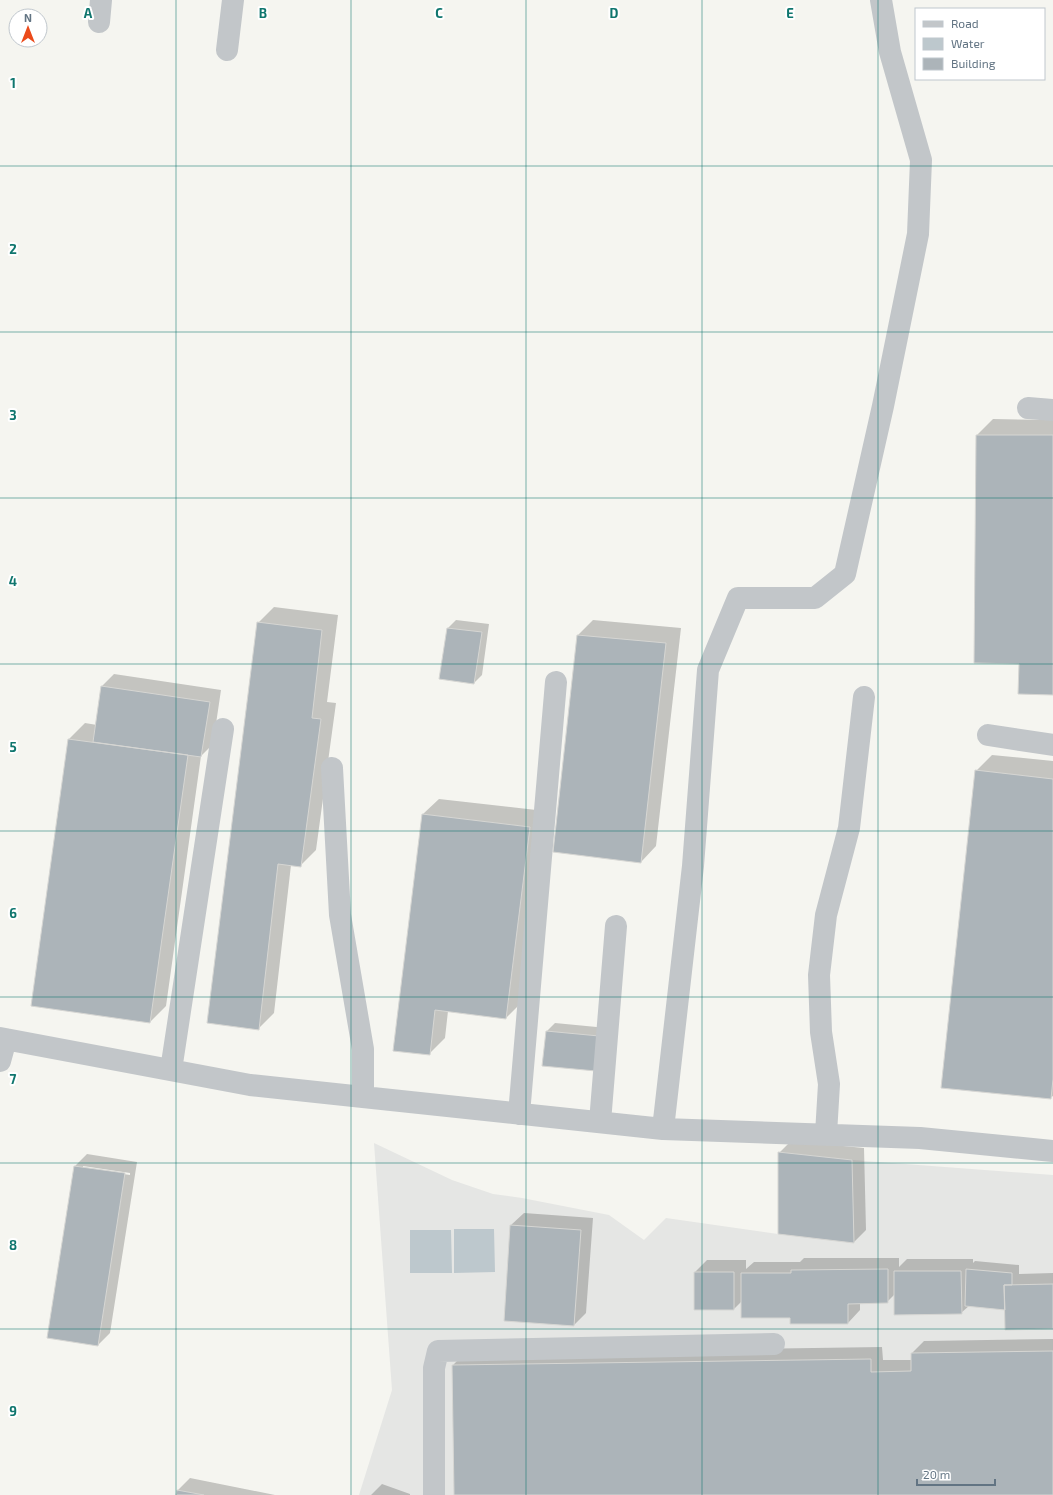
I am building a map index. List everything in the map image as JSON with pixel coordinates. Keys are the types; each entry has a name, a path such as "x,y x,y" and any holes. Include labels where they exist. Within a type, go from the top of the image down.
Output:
{"street":[{"path":"98,22 101,0"},
{"path":"227,50 233,0"},
{"path":"663,1129 693,866 708,670 738,598 815,598 845,574 883,406 916,242 921,160 890,52 881,0"},
{"path":"1028,408 1053,410"},
{"path":"519,1114 556,682"},
{"path":"826,1134 829,1084 821,1032 819,975 826,915 849,828 864,697"},
{"path":"171,1070 223,729"},
{"path":"988,735 1053,745"},
{"path":"332,768 340,915 363,1049 363,1097"},
{"path":"600,1122 616,926"},
{"path":"0,1062 3,1038 250,1085 519,1114 663,1129 920,1138 1053,1151"},
{"path":"434,1495 434,1368 438,1351 774,1344"}],"shaded area":[{"path":"374,1143 452,1180 493,1194 522,1198 609,1215 644,1240 666,1218 778,1234 778,1152 852,1160 1053,1175 1053,1495 359,1495 392,1390"}],"water":[{"path":"454,1229 494,1229 495,1272 454,1273"},
{"path":"410,1230 451,1230 452,1273 410,1273"}],"building":[{"path":"976,435 1053,435 1053,695 1018,694 1019,664 974,663"},
{"path":"257,622 322,630 312,718 321,719 301,867 278,864 259,1030 207,1023"},
{"path":"447,628 482,632 474,684 439,679"},
{"path":"577,635 666,643 641,863 553,852"},
{"path":"101,686 210,702 201,757 93,742"},
{"path":"68,739 188,755 150,1023 31,1006"},
{"path":"975,770 1053,779 1053,1079 1051,1099 941,1088"},
{"path":"422,814 530,827 506,1019 435,1010 430,1055 393,1051"},
{"path":"546,1031 599,1036 596,1071 542,1066"},
{"path":"778,1152 852,1160 854,1243 778,1234"},
{"path":"74,1166 125,1173 98,1346 47,1338"},
{"path":"510,1225 581,1230 574,1326 504,1321"},
{"path":"888,1269 888,1303 848,1304 848,1324 790,1324 790,1318 741,1318 741,1273 791,1273 791,1270"},
{"path":"966,1269 1012,1273 1012,1285 1004,1285 1005,1310 965,1306"},
{"path":"894,1271 961,1271 962,1314 894,1315"},
{"path":"694,1272 734,1272 734,1310 694,1310"},
{"path":"1053,1284 1053,1329 1005,1330 1004,1285"},
{"path":"1053,1351 1053,1495 454,1495 452,1365 871,1359 871,1372 911,1371 911,1353"},
{"path":"177,1490 204,1495 176,1495"}]}
